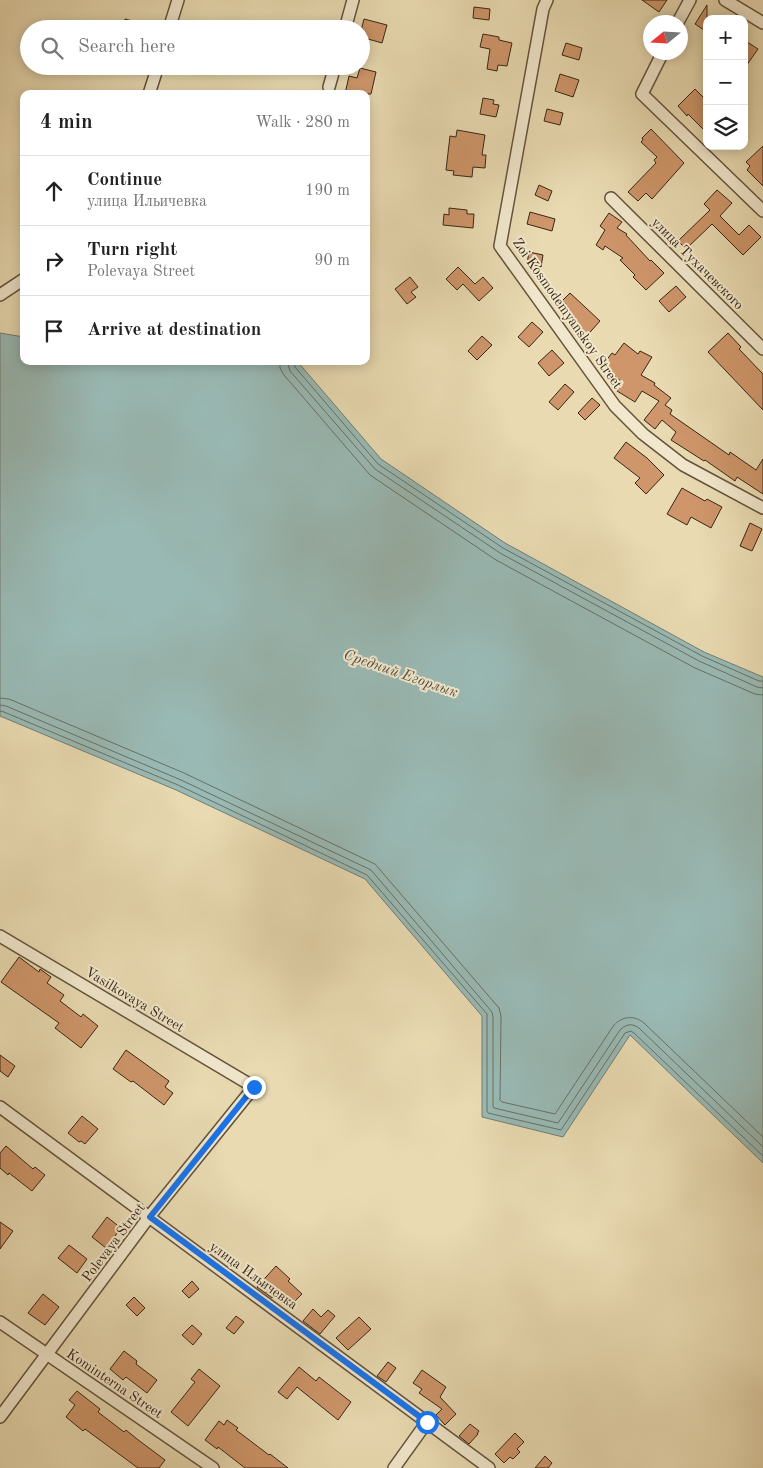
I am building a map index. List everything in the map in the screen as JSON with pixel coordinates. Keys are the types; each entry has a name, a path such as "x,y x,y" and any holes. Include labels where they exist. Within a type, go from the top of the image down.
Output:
{"street":[{"path":"172,20 178,0"},
{"path":"347,20 353,0"},
{"name":"Zoi Kosmodemyanskoy Street","path":"547,0 543,9 500,246 615,406 643,434 683,465 763,508"},
{"path":"682,15 690,0"},
{"path":"725,0 763,23"},
{"path":"659,60 642,94 763,211"},
{"path":"150,90 155,75"},
{"path":"329,86 332,75"},
{"name":"улица Тухачевского","path":"612,198 763,349"},
{"path":"0,295 20,282"},
{"name":"Vasilkovaya Street","path":"0,936 254,1087"},
{"name":"Polevaya Street","path":"0,1417 150,1217 254,1087"},
{"name":"улица Ильичевка","path":"0,1107 489,1468"},
{"name":"Kominterna Street","path":"0,1322 213,1468"},
{"path":"394,1468 427,1422"}],"water":[{"name":"Средний Егорлык","path":"0,333 20,336 20,365 300,365 381,459 505,543 704,652 763,677 763,1163 630,1035 563,1137 482,1117 482,1016 365,879 176,790 0,716"}],"building":[{"path":"642,0 667,0 659,12"},
{"path":"707,5 707,15 703,15 703,29 695,24"},
{"path":"474,7 490,9 489,20 473,18"},
{"path":"370,21 387,25 382,43 370,40"},
{"path":"483,34 499,37 499,40 512,43 507,66 498,65 497,71 487,69 490,49 480,47"},
{"path":"566,43 582,48 579,60 562,55"},
{"path":"748,43 758,49 748,63"},
{"path":"370,70 376,72 371,94 370,90 346,90 349,76 357,78 358,75 370,75"},
{"path":"560,74 579,80 573,97 555,91"},
{"path":"695,89 703,97 703,129 688,114 687,116 678,106"},
{"path":"483,98 494,100 493,104 499,105 496,117 480,114"},
{"path":"547,109 563,113 560,125 544,121"},
{"path":"651,129 684,163 652,199 646,193 638,201 628,192 656,163 654,160 657,157 641,142 642,138"},
{"path":"457,130 485,135 482,155 486,155 485,168 473,167 472,177 453,175 454,171 446,170 450,136 456,137"},
{"path":"763,146 763,186 747,170 750,166 746,162"},
{"path":"539,185 552,191 548,201 535,195"},
{"path":"717,190 732,203 720,216 739,235 749,225 761,237 743,255 712,224 686,249 678,241 710,210 704,204"},
{"path":"449,208 467,210 467,214 474,214 473,228 443,225 444,214 449,215"},
{"path":"530,212 555,219 552,231 527,224"},
{"path":"609,213 622,222 617,228 627,234 650,261 664,273 646,290 633,277 635,275 620,260 623,258 605,246 603,250 596,245 605,230 600,226"},
{"path":"529,252 543,255 541,267 527,264"},
{"path":"458,267 475,284 483,277 493,288 479,301 463,284 457,290 446,279"},
{"path":"410,277 418,287 411,292 416,297 407,304 395,289"},
{"path":"676,286 686,297 669,312 659,301"},
{"path":"570,293 600,321 584,339 569,325 570,323 559,311 566,304 562,301"},
{"path":"532,322 543,332 529,347 518,337"},
{"path":"728,333 741,347 739,349 763,374 763,410 708,352"},
{"path":"482,336 492,345 477,360 468,351"},
{"path":"624,343 638,354 640,351 652,357 641,375 655,383 654,385 671,398 665,405 672,410 670,414 729,455 730,452 756,470 763,459 763,494 737,477 735,481 671,440 676,432 662,420 655,429 644,420 659,401 642,391 635,402 617,391 622,382 602,366 612,353 615,355"},
{"path":"552,350 564,363 549,376 538,363"},
{"path":"565,384 574,392 558,410 549,402"},
{"path":"592,398 600,405 585,420 578,413"},
{"path":"626,442 647,458 664,475 646,494 635,483 640,478 614,458"},
{"path":"682,488 705,501 707,499 722,507 711,528 691,517 687,525 667,514"},
{"path":"750,523 762,529 752,551 740,546"},
{"path":"19,957 39,972 40,969 51,977 47,983 64,995 60,1001 81,1017 83,1014 98,1026 81,1048 55,1028 59,1023 1,982"},
{"path":"126,1050 169,1081 165,1087 173,1093 164,1105 133,1081 131,1082 113,1069"},
{"path":"0,1055 15,1066 8,1077 0,1071"},
{"path":"82,1116 98,1129 85,1144 81,1141 79,1142 68,1133"},
{"path":"6,1146 33,1169 35,1167 45,1175 32,1191 0,1168 0,1153"},
{"path":"107,1217 121,1228 106,1248 92,1237"},
{"path":"0,1222 13,1231 0,1249"},
{"path":"69,1245 87,1259 77,1273 58,1258"},
{"path":"276,1266 302,1294 289,1307 275,1294 272,1298 257,1287"},
{"path":"192,1281 199,1289 189,1298 182,1291"},
{"path":"43,1294 59,1307 45,1325 28,1313"},
{"path":"134,1297 145,1308 137,1316 126,1305"},
{"path":"313,1309 321,1317 328,1310 335,1316 320,1334 303,1321"},
{"path":"236,1316 244,1322 234,1334 226,1328"},
{"path":"359,1317 371,1329 348,1350 336,1338"},
{"path":"192,1325 202,1334 193,1345 182,1335"},
{"path":"124,1351 137,1361 136,1364 157,1380 147,1393 126,1377 123,1380 110,1369"},
{"path":"388,1362 396,1368 386,1382 377,1376"},
{"path":"299,1367 316,1381 319,1377 351,1402 338,1420 297,1387 287,1399 278,1392"},
{"path":"199,1369 220,1386 188,1426 171,1412 195,1382 191,1379"},
{"path":"422,1370 446,1387 440,1397 456,1414 445,1425 436,1415 442,1409 419,1393 422,1389 413,1383"},
{"path":"77,1391 100,1409 98,1412 124,1432 126,1430 165,1460 159,1468 138,1468 85,1429 83,1431 66,1417 75,1405 69,1400"},
{"path":"227,1420 238,1428 236,1430 288,1468 245,1468 218,1447 217,1449 205,1440 219,1421 224,1425"},
{"path":"470,1424 479,1431 469,1444 459,1436"},
{"path":"515,1433 524,1442 517,1449 520,1452 513,1459 510,1457 504,1463 495,1454"},
{"path":"545,1456 552,1463 548,1468 535,1468"}],"route":[{"path":"254,1087 150,1217 427,1422"}]}
